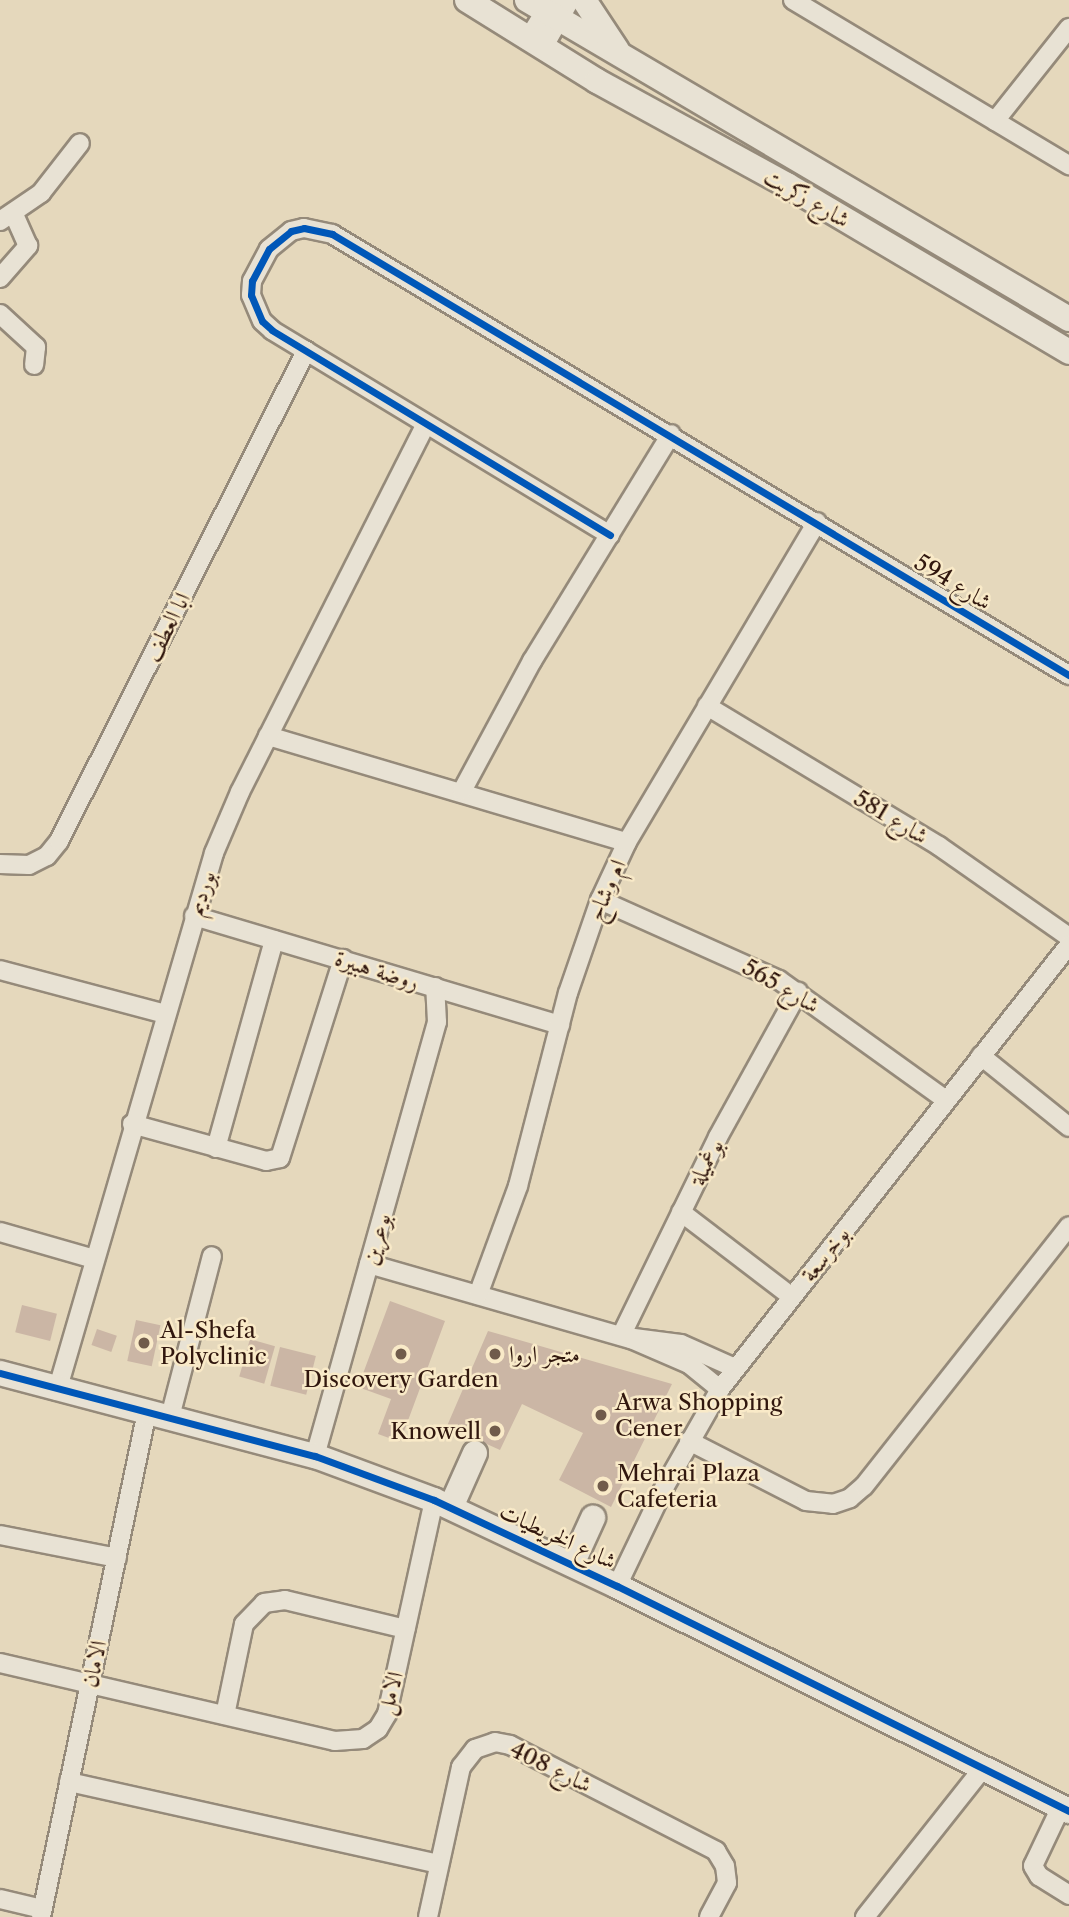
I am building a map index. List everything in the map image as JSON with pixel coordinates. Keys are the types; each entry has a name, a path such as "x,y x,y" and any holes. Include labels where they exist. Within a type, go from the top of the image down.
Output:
{"street":[{"name":"شارع زكريت","path":"467,0 536,44 1069,352"},
{"path":"584,0 621,56"},
{"path":"804,3 1069,165"},
{"name":"شارع زكريت","path":"551,6 621,56 1069,320"},
{"path":"536,44 551,6"},
{"path":"995,121 1069,28"},
{"path":"0,278 28,246 7,218 41,193 80,143"},
{"name":"شارع 594","path":"610,534 425,425 262,321 251,295 255,274 269,249 290,231 304,228 332,234 671,434 1069,675"},
{"path":"0,314 37,347 34,365"},
{"name":"ابا العطف","path":"0,864 29,865 47,856 59,841 306,351"},
{"name":"بورديم","path":"57,1391 132,1124 194,916 226,822 425,425"},
{"path":"462,791 532,661 671,434"},
{"name":"ام وشاح","path":"478,1295 534,1133 560,1025 600,900 627,842 817,522"},
{"name":"شارع 581","path":"707,706 939,846 1069,937"},
{"path":"268,736 462,791 627,842"},
{"name":"شارع 565","path":"600,900 759,970 798,992 946,1100"},
{"name":"روضة هبيرة","path":"194,916 560,1025"},
{"path":"216,1148 274,940"},
{"name":"بوخرسعة","path":"617,1586 689,1441 734,1368 1069,945"},
{"path":"132,1124 266,1161 284,1154 343,959"},
{"path":"0,970 165,1014"},
{"name":"بوعرين","path":"315,1456 437,1022 435,987"},
{"name":"بوغميلة","path":"626,1337 681,1212 798,992"},
{"name":"بوعرين","path":"437,1022 457,994"},
{"path":"981,1056 1069,1127"},
{"path":"681,1212 791,1296"},
{"path":"689,1441 806,1501 833,1504 850,1498 864,1486 1069,1226"},
{"path":"0,1232 94,1259"},
{"name":"الامان","path":"41,1913 117,1558 159,1414 212,1256"},
{"path":"369,1264 626,1337 689,1364 720,1388"},
{"path":"626,1337 648,1337 681,1344 734,1368"},
{"name":"شارع الخريطيات","path":"0,1373 57,1391 159,1414 315,1456 443,1503 617,1586 1065,1809"},
{"name":"شارع الخريطيات","path":"0,1384 57,1391"},
{"path":"443,1503 475,1454"},
{"name":"الامل","path":"0,1663 335,1741 363,1740 378,1729 387,1714 406,1629 443,1503"},
{"path":"572,1564 593,1517"},
{"path":"0,1535 117,1558"},
{"path":"225,1715 244,1624 264,1603 285,1600 406,1629"},
{"name":"شارع 408","path":"428,1917 464,1760 481,1746 503,1743 716,1851 725,1866 727,1883 709,1917"},
{"path":"865,1917 983,1768"},
{"path":"69,1782 439,1864"},
{"path":"1065,1809 1033,1866 1039,1876 1069,1895"},
{"path":"0,1899 41,1913"}],"building":[{"name":"Discovery Garden","path":"390,1301 445,1321 400,1442 378,1434 391,1399 358,1387"},
{"path":"22,1305 57,1314 50,1341 15,1332"},
{"name":"Al-Shefa Polyclinic","path":"136,1320 160,1325 152,1366 127,1361"},
{"path":"97,1329 117,1336 111,1352 91,1345"},
{"name":"Arwa Shopping Cener","path":"488,1331 672,1384 611,1507 559,1480 583,1433 522,1404 500,1450 447,1426"},
{"path":"250,1339 275,1346 264,1384 239,1376"},
{"path":"280,1347 316,1356 306,1395 270,1386"}],"cycle path":[{"path":"610,535 272,330 262,321 251,295 252,281 269,249 291,231 304,228 332,234 1069,675"},
{"path":"0,1373 315,1456 434,1500 617,1586 1069,1811"}],"place":[{"name":"Al-Shefa Polyclinic","path":"144,1343"},
{"name":"Discovery Garden","path":"401,1354"},
{"name":"متجر اروا","path":"495,1354"},
{"name":"Arwa Shopping Cener","path":"601,1415"},
{"name":"Knowell","path":"495,1431"},
{"name":"Mehrai Plaza Cafeteria","path":"603,1486"}]}
